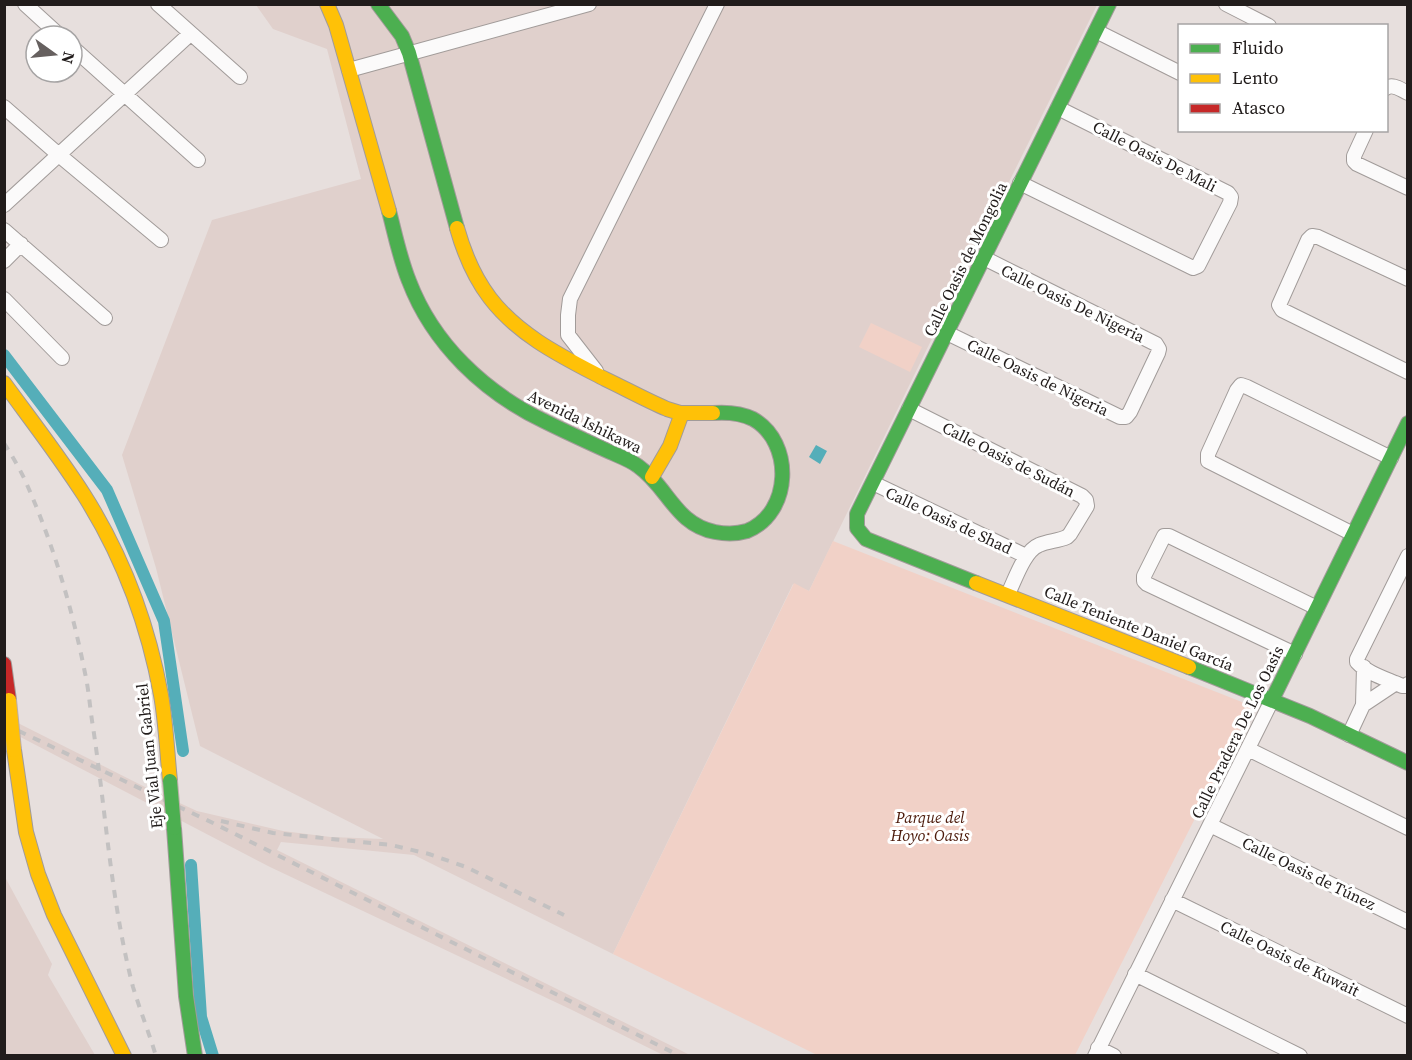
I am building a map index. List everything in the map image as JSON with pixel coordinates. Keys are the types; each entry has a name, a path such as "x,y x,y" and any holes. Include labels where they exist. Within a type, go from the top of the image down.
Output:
{"street":[{"path":"25,4 47,24"},
{"path":"158,4 240,77"},
{"name":"Avenida Ishikawa","path":"327,4 336,25 408,279 417,302 442,341 467,368 509,402 638,465 652,477 684,518 706,530 718,533 741,532 763,520 775,506 782,491 784,474 782,456 777,446 757,422 734,413 719,411 702,414 669,410 540,344 505,316 489,297 475,274 458,233 409,53 402,36 378,4"},
{"path":"349,70 589,4"},
{"path":"599,375 568,335 570,299 717,4"},
{"name":"Calle Oasis de Mongolia","path":"857,529 855,522 857,514 1109,4"},
{"path":"1226,4 1265,24"},
{"path":"1096,31 1178,72"},
{"path":"4,205 190,34"},
{"path":"84,58 198,160"},
{"path":"1388,87 1393,86 1407,93"},
{"path":"4,107 161,240"},
{"name":"Calle Oasis De Mali","path":"1020,183 1193,268 1198,266 1230,203 1231,197 1227,193 1058,108"},
{"path":"1365,132 1354,161 1407,188"},
{"path":"4,230 105,318"},
{"path":"1407,279 1312,236 1308,240 1279,305 1282,310 1407,372"},
{"path":"4,261 21,244"},
{"name":"Calle Oasis De Nigeria","path":"984,258 1156,344 1159,349"},
{"path":"4,299 62,358"},
{"name":"Calle Oasis de Nigeria","path":"946,333 1123,418 1130,412 1159,349"},
{"name":"Eje Vial Juan Gabriel","path":"4,383 84,496 100,523 125,576 145,631 158,680 166,739 186,996 195,1056"},
{"path":"1353,534 1208,461 1208,454 1237,390 1241,386 1247,387 1390,458"},
{"name":"Calle Oasis de Sudán","path":"909,409 1084,498 1087,502 1086,506 1070,534 1063,539 1036,546 1026,556"},
{"path":"652,477 666,455 678,429 682,413"},
{"name":"Calle Pradera De Los Oasis","path":"1096,1052 1295,654 1407,423"},
{"name":"Calle Oasis de Shad","path":"873,483 1026,556"},
{"name":"Calle Teniente Daniel García","path":"857,529 866,539 1272,700 1407,763"},
{"path":"1295,654 1147,584 1144,576 1164,536 1169,536 1317,608"},
{"path":"1008,594 1026,556"},
{"path":"1402,684 1364,668 1358,664 1357,659 1407,556"},
{"path":"4,664 27,834 39,876 54,915 124,1056"},
{"path":"1349,735 1363,705 1364,668"},
{"path":"1363,705 1402,684"},
{"path":"1248,749 1407,828"},
{"name":"Calle Oasis de Túnez","path":"1210,825 1407,922"},
{"name":"Calle Oasis de Kuwait","path":"1172,900 1407,1016"},
{"path":"1135,974 1300,1056"},
{"path":"1096,1052 1114,1056"}],"shaded area":[{"path":"256,5 1097,5 809,591 793,584 613,954 414,855 281,842 277,850 690,1055 663,1055 270,867 5,729 4,716 197,811 283,831 331,837 383,839 200,746 156,568 122,455 212,220 361,179 327,49 273,29"},
{"path":"5,877 52,964 48,975 95,1055 5,1055"}],"green space":[{"path":"871,323 922,347 910,372 859,347"},
{"name":"Parque del Hoyo: Oasis","path":"833,541 1252,706 1075,1055 817,1055 613,954 794,583 809,591"}],"water":[{"path":"816,445 827,451 820,464 809,457"}],"waterway":[{"path":"4,355 107,490 164,621 183,751"},
{"path":"191,865 201,1017 213,1056"}],"railway":[{"path":"4,443 24,478 44,525 74,623 88,686 125,955 156,1056"},
{"path":"4,724 213,823 680,1056"},
{"path":"221,821 273,833 391,845 429,854 466,867 564,915"}],"traffic: fast":[{"path":"378,4 402,36 409,53 457,228"},
{"path":"976,583 866,539 857,528 857,514 1109,4"},
{"path":"389,211 403,264 419,304 446,345 481,381 522,409 635,464 649,475 681,513 701,528 723,533 747,531 762,522 773,509 782,477 781,460 776,444 766,430 753,419 734,413 713,413"},
{"path":"1272,700 1408,423"},
{"path":"1189,667 1310,716 1408,763"},
{"path":"170,781 174,828"},
{"path":"174,828 186,996 195,1056"}],"traffic: slow":[{"path":"327,4 336,25 389,211"},
{"path":"457,228 470,264 484,290 514,324 528,335 573,362 667,409 680,413 713,413"},
{"path":"4,383 84,495 122,566 141,616 156,668 164,716 170,781"},
{"path":"652,477 670,446 682,413"},
{"path":"976,583 1189,667"},
{"path":"9,700 14,750"},
{"path":"14,750 26,832 38,874 54,915 124,1056"}],"traffic: jam":[{"path":"4,664 9,700"}]}
